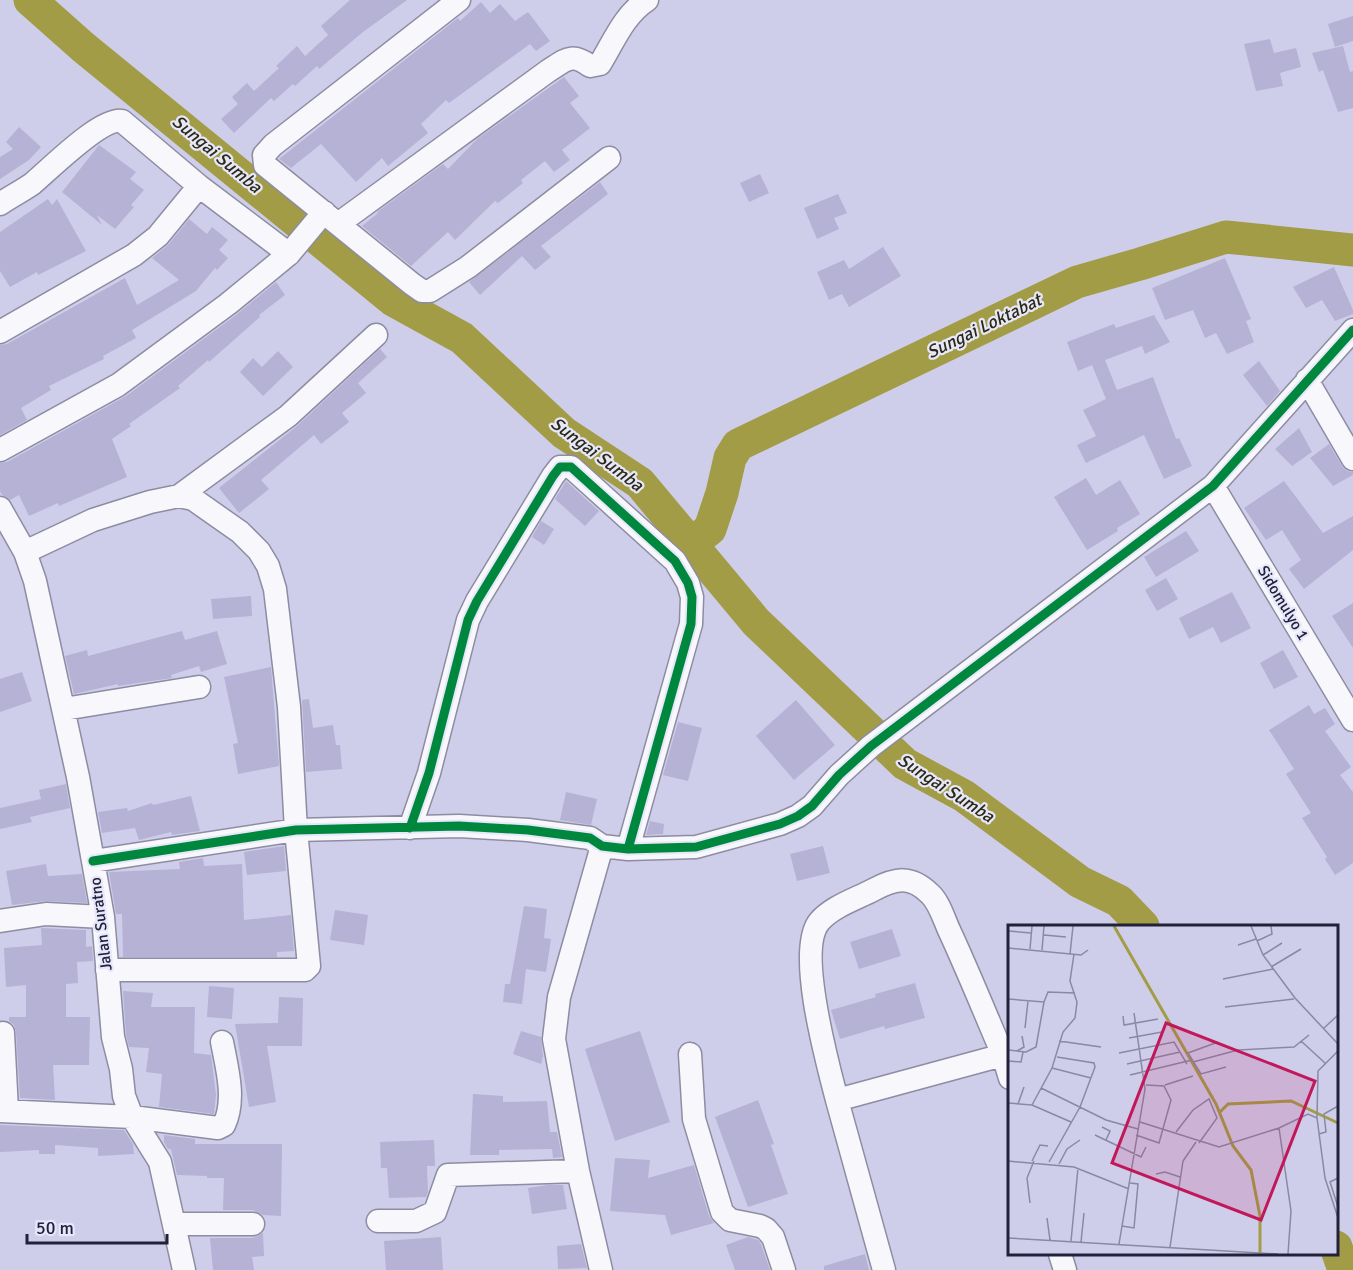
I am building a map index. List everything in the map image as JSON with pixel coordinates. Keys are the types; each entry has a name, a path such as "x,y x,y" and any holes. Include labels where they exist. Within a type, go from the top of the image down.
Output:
{"street":[{"path":"459,0 273,145 264,154 266,165 327,219 422,291 430,291 468,267 609,158"},
{"path":"0,450 117,385 228,304 327,219 548,71 570,57 580,58 590,66 600,64 626,18 647,0"},
{"path":"0,204 29,186 95,130 118,120 199,186 293,249"},
{"path":"0,332 134,255 158,236 199,186"},
{"path":"93,861 296,830 459,826 528,830 590,838 602,846 628,849 696,847 798,816 812,806 838,775 879,739 1213,486 1353,330"},
{"path":"179,496 288,416 376,335"},
{"path":"1307,380 1353,459"},
{"path":"410,828 429,773 468,620 477,601 553,476 560,467 571,467 675,561 688,583 692,597 691,624 628,849"},
{"name":"Sidomulyo 1","path":"1213,486 1353,720"},
{"path":"26,552 93,520 150,502 179,496 193,499 240,532 259,551 268,566 275,589 289,706 296,830 308,969 107,970"},
{"name":"Jalan Suratno","path":"0,508 26,552 64,709 103,917 113,1037 121,1069 124,1096 132,1117 160,1162 184,1270"},
{"path":"64,709 199,687"},
{"path":"601,1270 578,1171 554,1039 560,998 602,846"},
{"path":"884,1270 816,1014 811,951 812,936 817,924 826,914 884,885 910,879 922,886 933,896 965,965 1008,1071"},
{"path":"0,921 46,914 103,917"},
{"path":"3,1033 3,1111 132,1117 213,1129 224,1125 228,1118 230,1082 222,1042"},
{"path":"690,1054 694,1119 722,1212 730,1220 766,1229 772,1237 784,1270"},
{"path":"837,1100 1003,1055"},
{"path":"378,1221 416,1221 435,1212 448,1174 578,1171"},
{"path":"175,1224 253,1224"},
{"path":"1060,1255 1065,1270"}],"building":[{"path":"350,0 407,0 363,32 319,69 317,66 274,101 271,98 234,133 221,119 238,104 232,97 247,83 254,91 279,68 276,66 297,46 305,56 328,35 321,26"},
{"path":"481,2 490,13 500,4 515,21 528,12 550,41 536,51 530,44 449,103 446,100 421,124 428,133 388,166 382,158 356,182 321,144 291,168 279,159 458,18 460,21"},
{"path":"1353,16 1353,41 1335,47 1328,24"},
{"path":"1270,39 1274,53 1296,48 1301,67 1280,73 1283,86 1256,91 1244,44"},
{"path":"1343,46 1350,72 1353,71 1353,108 1338,112 1323,70 1319,72 1312,53"},
{"path":"564,77 579,96 570,103 590,128 562,150 570,160 554,172 545,161 521,180 523,183 498,203 495,201 455,240 448,232 411,266 362,226 377,212 443,164 448,169 477,139"},
{"path":"19,127 41,147 29,160 0,179 0,157 13,149 6,142"},
{"path":"99,145 136,172 130,179 144,190 131,205 134,207 115,229 97,215 102,225 62,192"},
{"path":"760,174 769,193 749,202 740,183"},
{"path":"600,182 608,194 541,246 551,257 535,270 522,256 480,295 469,282"},
{"path":"838,194 847,213 834,218 839,229 817,239 804,208"},
{"path":"48,199 52,205 57,199 86,251 38,275 37,272 10,287 0,271 0,232"},
{"path":"189,219 207,234 212,227 228,240 219,250 228,258 217,270 215,268 196,291 132,330 136,338 103,356 104,359 49,386 51,390 21,408 27,420 0,435 0,345 7,344 125,278 137,305 179,280 152,258 168,245"},
{"path":"883,247 901,276 849,307 842,294 829,300 817,272 844,260 849,269"},
{"path":"1225,258 1251,319 1246,321 1254,342 1227,354 1216,333 1205,338 1193,310 1165,320 1152,288"},
{"path":"1334,267 1353,310 1353,314 1335,321 1322,300 1306,308 1293,287"},
{"path":"276,282 285,295 259,315 260,317 209,362 208,360 178,386 180,388 112,439 127,477 59,506 58,503 29,516 19,495 10,500 2,495 0,463 7,462 126,396 236,315"},
{"path":"1154,315 1170,342 1145,354 1142,346 1105,360 1117,390 1153,377 1176,439 1179,438 1192,466 1164,479 1144,435 1086,463 1077,445 1096,436 1083,410 1106,399 1092,365 1078,371 1067,342 1114,324 1116,328"},
{"path":"380,349 387,357 358,383 366,393 342,413 349,422 321,444 314,435 261,480 269,489 239,513 219,488 297,426"},
{"path":"278,351 293,367 263,396 240,372 253,358 262,367"},
{"path":"1259,361 1280,391 1267,406 1243,375"},
{"path":"1299,428 1312,452 1292,466 1275,449"},
{"path":"1329,444 1342,466 1347,471 1353,472 1353,475 1333,486 1310,458"},
{"path":"1086,478 1096,495 1120,480 1140,514 1087,550 1054,497"},
{"path":"566,481 599,511 585,526 555,499"},
{"path":"1284,481 1323,533 1353,516 1353,550 1304,589 1289,569 1301,560 1282,530 1266,540 1244,508"},
{"path":"541,521 554,529 544,545 532,537"},
{"path":"1186,531 1199,551 1156,577 1144,557"},
{"path":"1166,578 1178,599 1157,611 1145,590"},
{"path":"1232,592 1251,628 1221,643 1213,627 1189,639 1179,618"},
{"path":"251,596 252,616 213,619 211,599"},
{"path":"1353,603 1353,648 1332,616"},
{"path":"182,631 185,640 217,631 227,664 201,672 199,666 171,675 172,678 118,686 118,684 74,694 65,656 87,650 88,656"},
{"path":"1283,650 1298,677 1274,689 1260,663"},
{"path":"271,667 279,766 238,774 233,744 238,743 224,677"},
{"path":"22,672 32,701 0,712 0,679"},
{"path":"309,699 313,728 333,725 336,745 340,745 342,769 306,772 302,700"},
{"path":"796,700 835,745 794,780 756,736"},
{"path":"1309,705 1314,714 1325,708 1335,724 1325,731 1351,767 1340,775 1353,792 1353,863 1335,875 1325,859 1327,857 1302,818 1311,813 1286,774 1294,769 1269,730"},
{"path":"678,722 702,728 688,781 663,775"},
{"path":"66,784 70,808 30,817 32,822 0,829 0,808 41,799 39,790"},
{"path":"566,792 597,799 591,825 560,820"},
{"path":"191,796 200,831 172,835 171,832 139,840 135,828 102,833 98,812 127,808 128,811 152,803 153,805"},
{"path":"650,821 664,824 663,834 646,835"},
{"path":"284,846 286,871 247,875 244,852"},
{"path":"823,846 830,873 797,881 790,854"},
{"path":"203,858 204,866 242,864 244,920 291,915 294,951 277,952 277,957 123,957 122,914 116,914 109,872 180,869 179,862"},
{"path":"46,864 48,876 82,874 87,903 46,901 12,905 6,871"},
{"path":"524,906 547,909 544,938 551,939 546,972 526,969 522,1004 503,1002 505,984 510,984"},
{"path":"335,910 368,915 364,945 330,940"},
{"path":"41,928 86,930 86,947 92,946 93,961 77,962 78,983 66,984 66,1017 90,1017 89,1065 53,1065 55,1100 20,1098 16,1032 9,1017 26,1017 26,985 6,987 4,948 42,945"},
{"path":"892,929 901,956 859,969 850,942"},
{"path":"915,983 925,1018 885,1029 884,1026 840,1039 831,1010"},
{"path":"209,986 234,988 232,1019 207,1017"},
{"path":"123,991 153,993 151,1007 195,1007 194,1053 211,1055 216,1095 214,1114 159,1107 162,1074 146,1072 149,1048 129,1047"},
{"path":"279,997 303,998 302,1046 267,1046 276,1102 249,1107 235,1024 278,1023"},
{"path":"521,1031 541,1037 543,1056 541,1064 513,1054"},
{"path":"640,1031 670,1122 615,1141 585,1049"},
{"path":"473,1094 503,1096 503,1102 547,1101 550,1132 557,1132 562,1157 553,1158 552,1149 499,1150 499,1155 470,1155"},
{"path":"758,1100 774,1144 771,1145 788,1194 748,1207 715,1117"},
{"path":"0,1125 124,1130 133,1144 134,1154 98,1156 98,1148 55,1145 55,1154 39,1154 39,1150 0,1152"},
{"path":"164,1135 195,1139 195,1144 282,1144 281,1216 263,1215 253,1210 223,1210 224,1178 177,1175 171,1149 168,1149 164,1142"},
{"path":"434,1140 435,1166 427,1166 428,1192 426,1197 389,1198 387,1168 381,1168 380,1142"},
{"path":"615,1158 650,1160 648,1178 694,1165 709,1216 714,1223 671,1235 665,1215 610,1211"},
{"path":"563,1185 567,1209 532,1214 528,1188"},
{"path":"263,1233 264,1256 252,1257 254,1270 213,1270 210,1238 253,1238"},
{"path":"441,1237 443,1270 386,1270 384,1241"},
{"path":"748,1237 758,1240 761,1244 770,1270 735,1270 726,1245"},
{"path":"581,1244 587,1268 558,1269 557,1246"},
{"path":"865,1254 869,1270 824,1270 824,1266"}],"waterway":[{"name":"Sungai Sumba","path":"30,0 83,47 393,300 462,338 564,433 640,483 756,622 905,764 964,796 1080,882 1119,901 1142,925"},
{"name":"Sungai Loktabat","path":"691,544 710,529 730,458 738,445 1077,282 1226,237 1353,250"},
{"name":"Sungai Sumba","path":"1338,1253 1344,1270"}],"cycle path":[{"path":"93,861 296,830 459,826 528,830 590,838 602,846 628,849 696,847 780,824 798,816 812,806 839,775 871,746 1213,486 1353,330"},
{"path":"410,828 429,773 468,620 477,601 553,476 560,467 571,467 675,561 688,583 692,597 691,624 628,849"}]}
